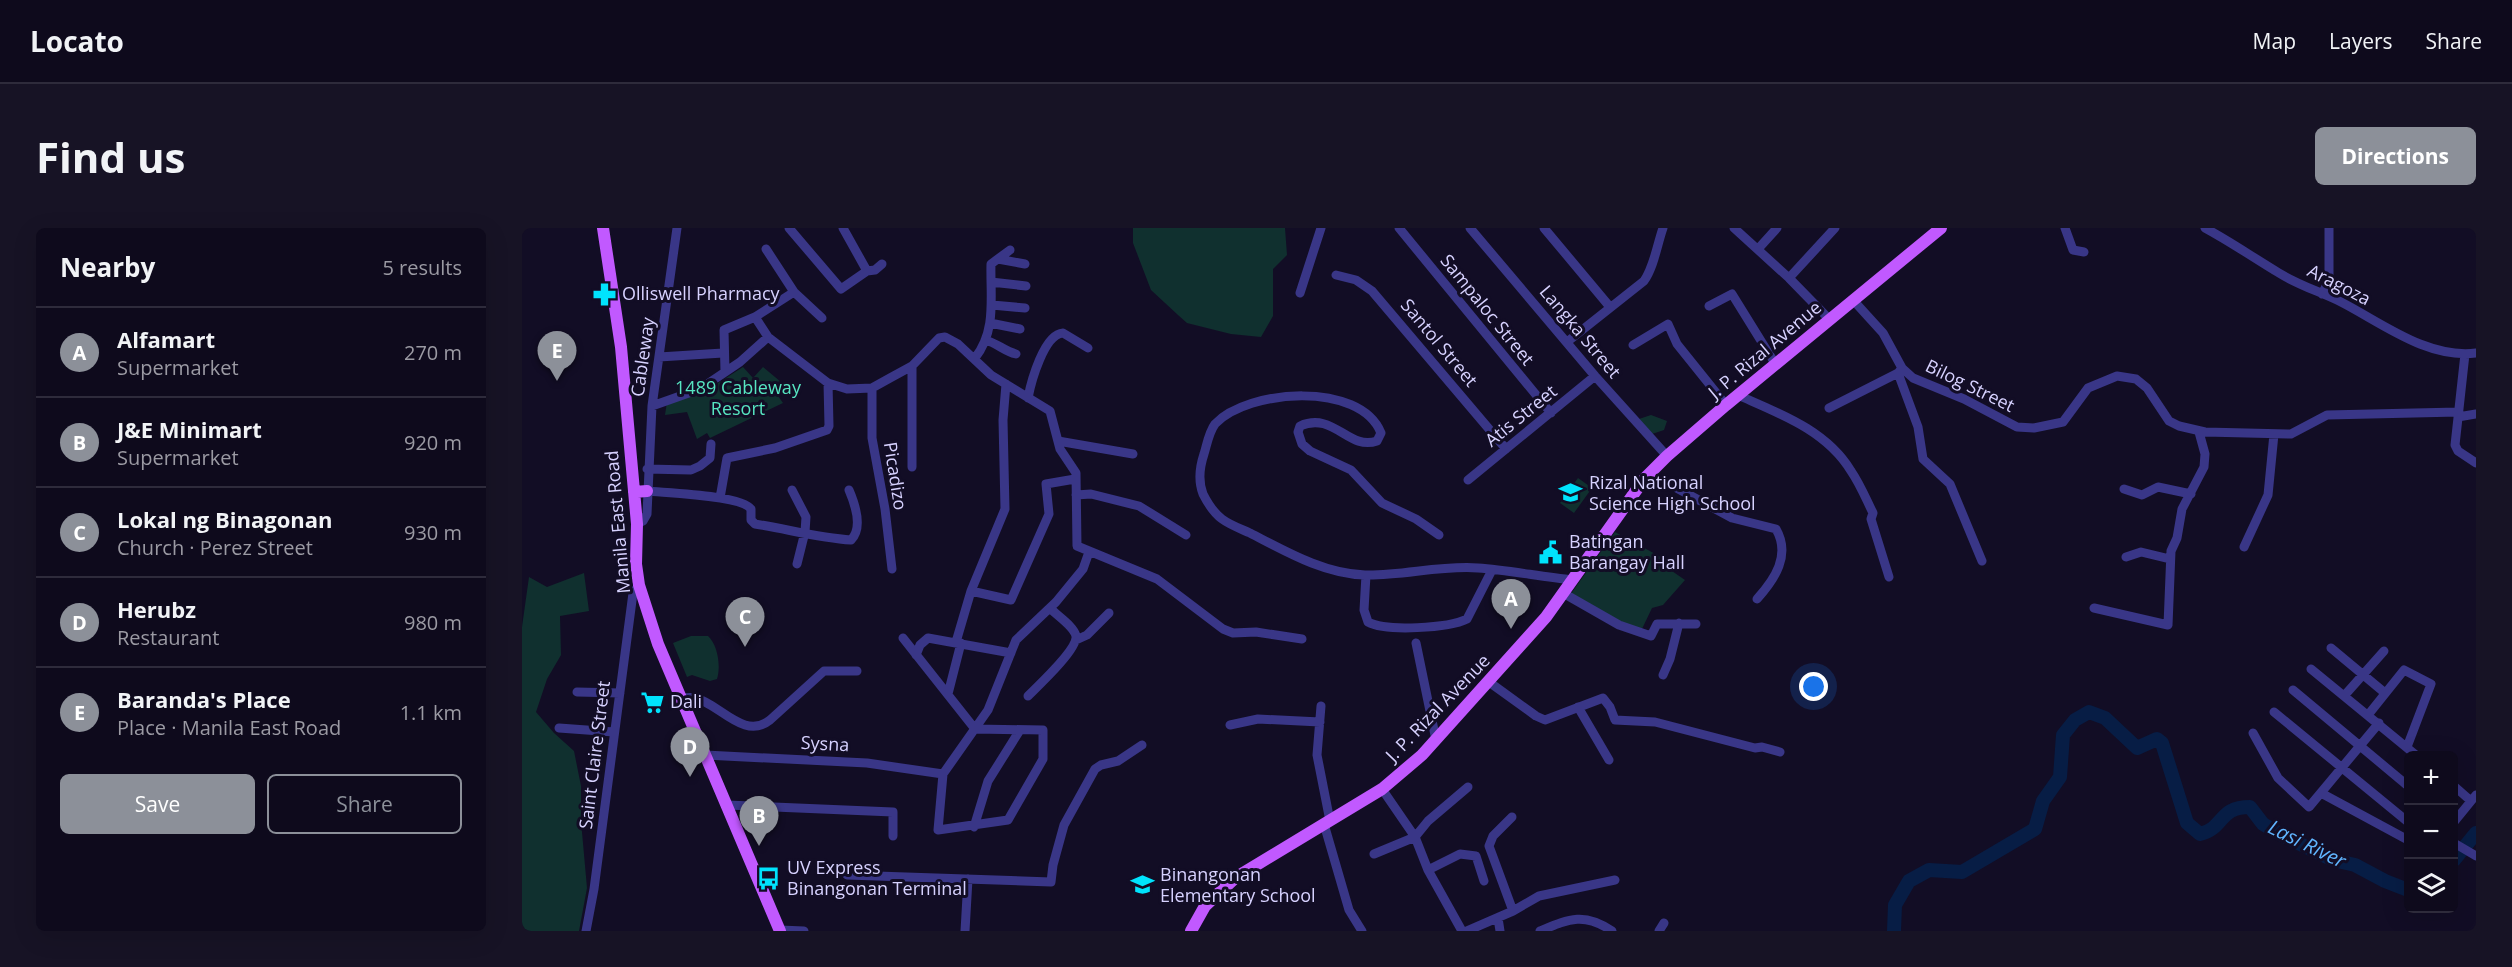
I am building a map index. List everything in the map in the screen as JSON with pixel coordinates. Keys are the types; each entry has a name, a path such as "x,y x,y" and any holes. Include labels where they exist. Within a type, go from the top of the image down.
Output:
{"main road":[{"name":"Manila East Road","path":"603,228 621,347 629,454 640,491 636,564 639,585 658,644 780,930"},
{"name":"J. P. Rizal Avenue","path":"1191,931 1205,906 1235,878 1382,789 1436,740 1546,618 1645,478 1726,405 1740,396 1941,228"}],"street":[{"name":"Cableway","path":"640,491 647,469 652,406 677,228"},
{"path":"843,228 867,271"},
{"path":"1300,292 1321,228"},
{"name":"Sampaloc Street","path":"1399,228 1551,413"},
{"name":"Langka Street","path":"1470,228 1595,376 1667,456"},
{"path":"1544,228 1610,307"},
{"path":"1567,342 1647,277 1663,228"},
{"path":"1734,228 1789,278 1830,320"},
{"path":"1758,249 1777,228"},
{"path":"1789,278 1835,228"},
{"path":"2065,228 2073,250 2084,252"},
{"name":"Aragoza","path":"2205,228 2279,274 2409,338 2445,351 2476,353"},
{"path":"2322,294 2329,280 2329,228"},
{"path":"794,229 841,289 867,271 875,270 882,264"},
{"path":"766,249 794,292 822,318"},
{"path":"975,358 986,340 990,323 991,264 1010,250"},
{"path":"998,259 1025,264"},
{"name":"Santol Street","path":"1336,275 1356,280 1372,291 1506,449"},
{"path":"991,282 1026,286"},
{"path":"725,372 724,330 755,317 794,292"},
{"path":"1709,306 1732,294 1776,365"},
{"name":"Bilog Street","path":"1854,300 1883,333 1900,371 1964,399 2018,428 2063,422 2088,388 2117,376 2136,379 2147,388 2169,421 2199,432 2291,434 2327,415 2476,414"},
{"path":"992,305 1024,308"},
{"path":"755,317 768,337 828,383 847,389 872,388 912,366 939,338 945,337 958,344 991,375 1050,411 1060,449 1076,473 1077,546 1157,579 1223,629 1233,633 1256,632 1302,639"},
{"path":"990,323 1020,329"},
{"path":"1632,345 1668,324 1677,344 1726,405"},
{"path":"1028,398 1034,368 1055,335 1063,333 1088,348"},
{"path":"652,406 700,389 768,337"},
{"path":"986,340 1005,351 1016,354"},
{"path":"660,357 723,353"},
{"path":"2465,354 2455,445 2458,451 2476,463"},
{"path":"912,366 912,466"},
{"path":"1829,408 1900,371 1918,427 1923,459 1950,484 1982,561"},
{"name":"Atis Street","path":"1468,480 1595,376"},
{"path":"720,498 727,458 775,448 827,430 829,426 828,383"},
{"path":"948,694 971,591 1005,509 1003,420 1006,384"},
{"name":"Picadizo","path":"872,388 872,438 885,509 892,569"},
{"path":"1439,535 1416,519 1382,503 1351,470 1310,451 1302,444 1298,432 1300,426 1310,422 1331,425 1360,443 1369,444 1377,441 1381,433 1378,425 1371,416 1356,406 1329,397 1305,395 1247,405 1228,413 1214,426 1202,458 1199,478 1207,502 1221,519 1298,557 1345,573 1366,575 1477,568 1573,580"},
{"path":"1740,396 1797,422 1822,437 1838,453 1851,470 1873,513 1871,519 1888,577"},
{"path":"2094,608 2168,625 2170,559 2177,538 2182,509 2204,467 2205,454 2199,432"},
{"path":"2244,547 2268,495 2274,434"},
{"path":"1058,441 1133,454"},
{"path":"647,469 696,468 710,458 711,444"},
{"path":"1645,478 1671,485 1732,518 1776,529 1783,546 1778,571 1757,599"},
{"path":"971,591 1011,600 1048,514 1046,484 1075,479"},
{"path":"2124,489 2142,495 2158,487 2190,494"},
{"path":"792,490 806,517 805,532 797,564"},
{"path":"640,491 720,498 750,506 751,520 755,524 805,532 830,539 854,538 856,514 849,490"},
{"path":"1076,495 1091,494 1139,506 1186,535"},
{"path":"975,729 1043,730 1043,759 1008,820 974,827 938,830 943,774 988,710 1016,640 1050,608 1083,569 1089,552"},
{"path":"2126,558 2141,552 2170,559"},
{"path":"1366,575 1364,610 1368,622 1384,626 1415,627 1454,623 1467,619 1492,570"},
{"name":"Saint Claire Street","path":"586,931 594,889 633,593 639,585"},
{"path":"1563,593 1619,625 1651,636 1657,624 1696,624"},
{"path":"1050,608 1076,634 1076,640"},
{"path":"1029,696 1057,666 1076,640 1087,635 1109,612"},
{"path":"1663,675 1679,623"},
{"path":"903,638 975,729"},
{"path":"916,655 920,645 928,638 1011,653"},
{"path":"1416,643 1436,740"},
{"path":"2331,648 2385,693"},
{"path":"2344,696 2385,651"},
{"path":"2311,669 2411,751"},
{"path":"2368,715 2403,670 2431,684 2407,747"},
{"path":"681,698 697,698 740,723 759,726 770,720 824,671 857,671"},
{"path":"1489,682 1545,720 1603,698 1610,707 1615,720 1655,722 1755,748 1762,747 1780,752"},
{"path":"2293,690 2404,782"},
{"path":"577,692 620,693"},
{"path":"1322,706 1317,755 1327,823 1347,905 1362,931"},
{"path":"1578,707 1609,760"},
{"path":"2274,712 2404,818"},
{"path":"1230,725 1258,719 1320,722"},
{"path":"2253,733 2278,778 2309,807 2379,723"},
{"path":"560,728 614,732"},
{"path":"974,827 988,781 1020,730"},
{"path":"847,875 1051,882 1053,865 1064,825 1095,769 1101,765 1118,761 1142,745"},
{"name":"Sysna","path":"705,755 867,763 943,774"},
{"path":"1374,854 1415,837 1428,821 1468,787"},
{"path":"2458,788 2474,798 2458,817"},
{"path":"1382,789 1415,837 1428,870 1462,931"},
{"path":"2321,793 2404,837"},
{"path":"727,805 892,812 892,836"},
{"path":"1512,817 1492,836 1489,846 1513,911"},
{"path":"1428,870 1460,854 1476,856 1484,881"},
{"path":"965,931 968,879"},
{"path":"1467,931 1513,911 1539,896 1615,880"},
{"path":"1498,918 1500,931"},
{"path":"1540,931 1569,919 1587,919 1600,922 1612,931"},
{"path":"780,930 804,931"}],"green space":[{"path":"1133,228 1285,228 1287,255 1273,269 1273,316 1261,337 1231,334 1187,323 1151,290 1133,243"},
{"name":"1489 Cableway Resort","path":"743,367 753,378 763,367 787,387 776,393 783,403 710,438 707,433 697,439 687,412 665,415 667,402 701,394"},
{"path":"1651,415 1667,421 1664,430 1652,434 1639,419"},
{"path":"1578,478 1592,488 1574,513 1560,503"},
{"path":"1615,532 1670,562 1669,569 1685,580 1663,605 1652,608 1641,631 1618,622 1570,595"},
{"path":"584,573 589,611 560,616 561,655 547,679 536,712 574,751 581,786 581,821 587,888 579,931 522,931 522,627 529,577 547,587"},
{"path":"691,636 708,636 711,640 718,656 717,679 710,681 692,675 687,677 673,643"}],"waterway":[{"name":"Lasi River","path":"1894,931 1895,905 1909,881 1929,870 1962,872 2035,829 2043,801 2060,777 2063,735 2075,720 2089,712 2105,718 2137,748 2157,739 2162,743 2187,823 2200,834 2214,827 2232,810 2250,807 2263,824 2280,834 2333,860 2355,865 2404,888"},
{"name":"Lasi River","path":"2455,859 2476,833"}],"place":[{"name":"Olliswell Pharmacy","path":"604,294"},
{"name":"Baranda's Place","path":"557,381"},
{"name":"Rizal National Science High School","path":"1571,493"},
{"name":"Batingan Barangay Hall","path":"1551,552"},
{"name":"Alfamart","path":"1511,629"},
{"name":"Lokal ng Binagonan","path":"745,647"},
{"name":"Dali","path":"652,702"},
{"name":"Herubz","path":"690,777"},
{"name":"J&E Minimart","path":"759,846"},
{"name":"UV Express Binangonan Terminal","path":"769,878"},
{"name":"Binangonan Elementary School","path":"1142,885"}]}
